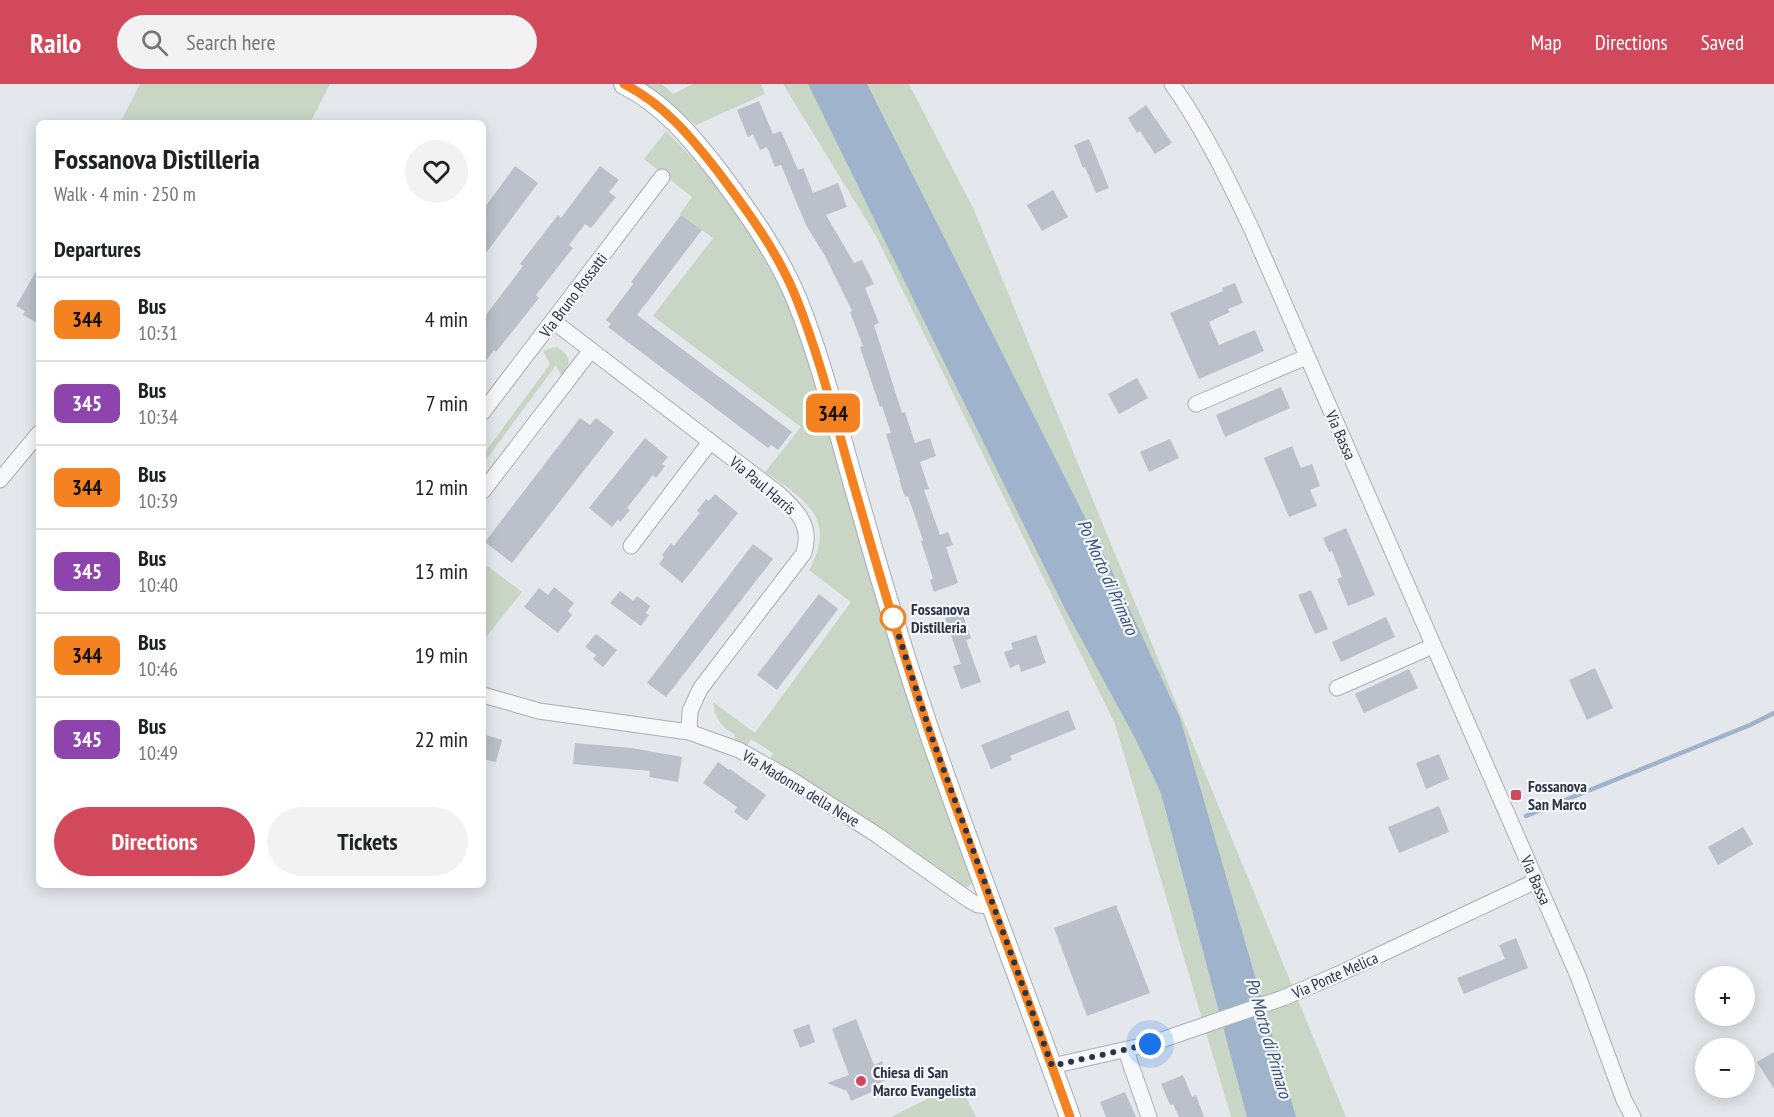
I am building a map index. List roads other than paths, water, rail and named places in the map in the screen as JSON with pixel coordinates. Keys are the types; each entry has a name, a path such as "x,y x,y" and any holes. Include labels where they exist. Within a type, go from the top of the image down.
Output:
{"main road":[{"path":"624,84 654,102 672,117 700,148 757,225 781,266 796,299 820,369 903,651 931,735 1070,1117"}],"street":[{"name":"Via Bassa","path":"1172,84 1204,134 1230,183 1578,975 1624,1100 1633,1117"},
{"name":"Via Bruno Rossatti","path":"486,408 662,177"},
{"name":"Via Paul Harris","path":"553,321 779,494 804,521 807,543 804,553 700,689 690,711 689,732"},
{"path":"486,487 591,350"},
{"path":"1196,404 1306,357"},
{"path":"0,480 36,437"},
{"path":"631,546 710,442"},
{"path":"1337,688 1433,646"},
{"name":"Via Madonna della Neve","path":"486,696 539,711 689,732 739,750 764,763 877,835 969,900 978,905 993,906"},
{"name":"Via Ponte Melica","path":"1052,1066 1126,1051 1282,998 1341,973 1536,881"},
{"path":"1126,1051 1149,1117"}],"water":[{"name":"Po Morto di Primaro","path":"808,84 867,84 1111,569 1180,718 1296,1117 1247,1117 1161,793 1135,738 1065,609"}],"waterway":[{"path":"1526,816 1750,725 1774,713"}],"place":[{"name":"Fossanova Distilleria","path":"893,618"},
{"name":"Fossanova San Marco","path":"1516,795"},
{"name":"Chiesa di San Marco Evangelista","path":"861,1081"}]}
